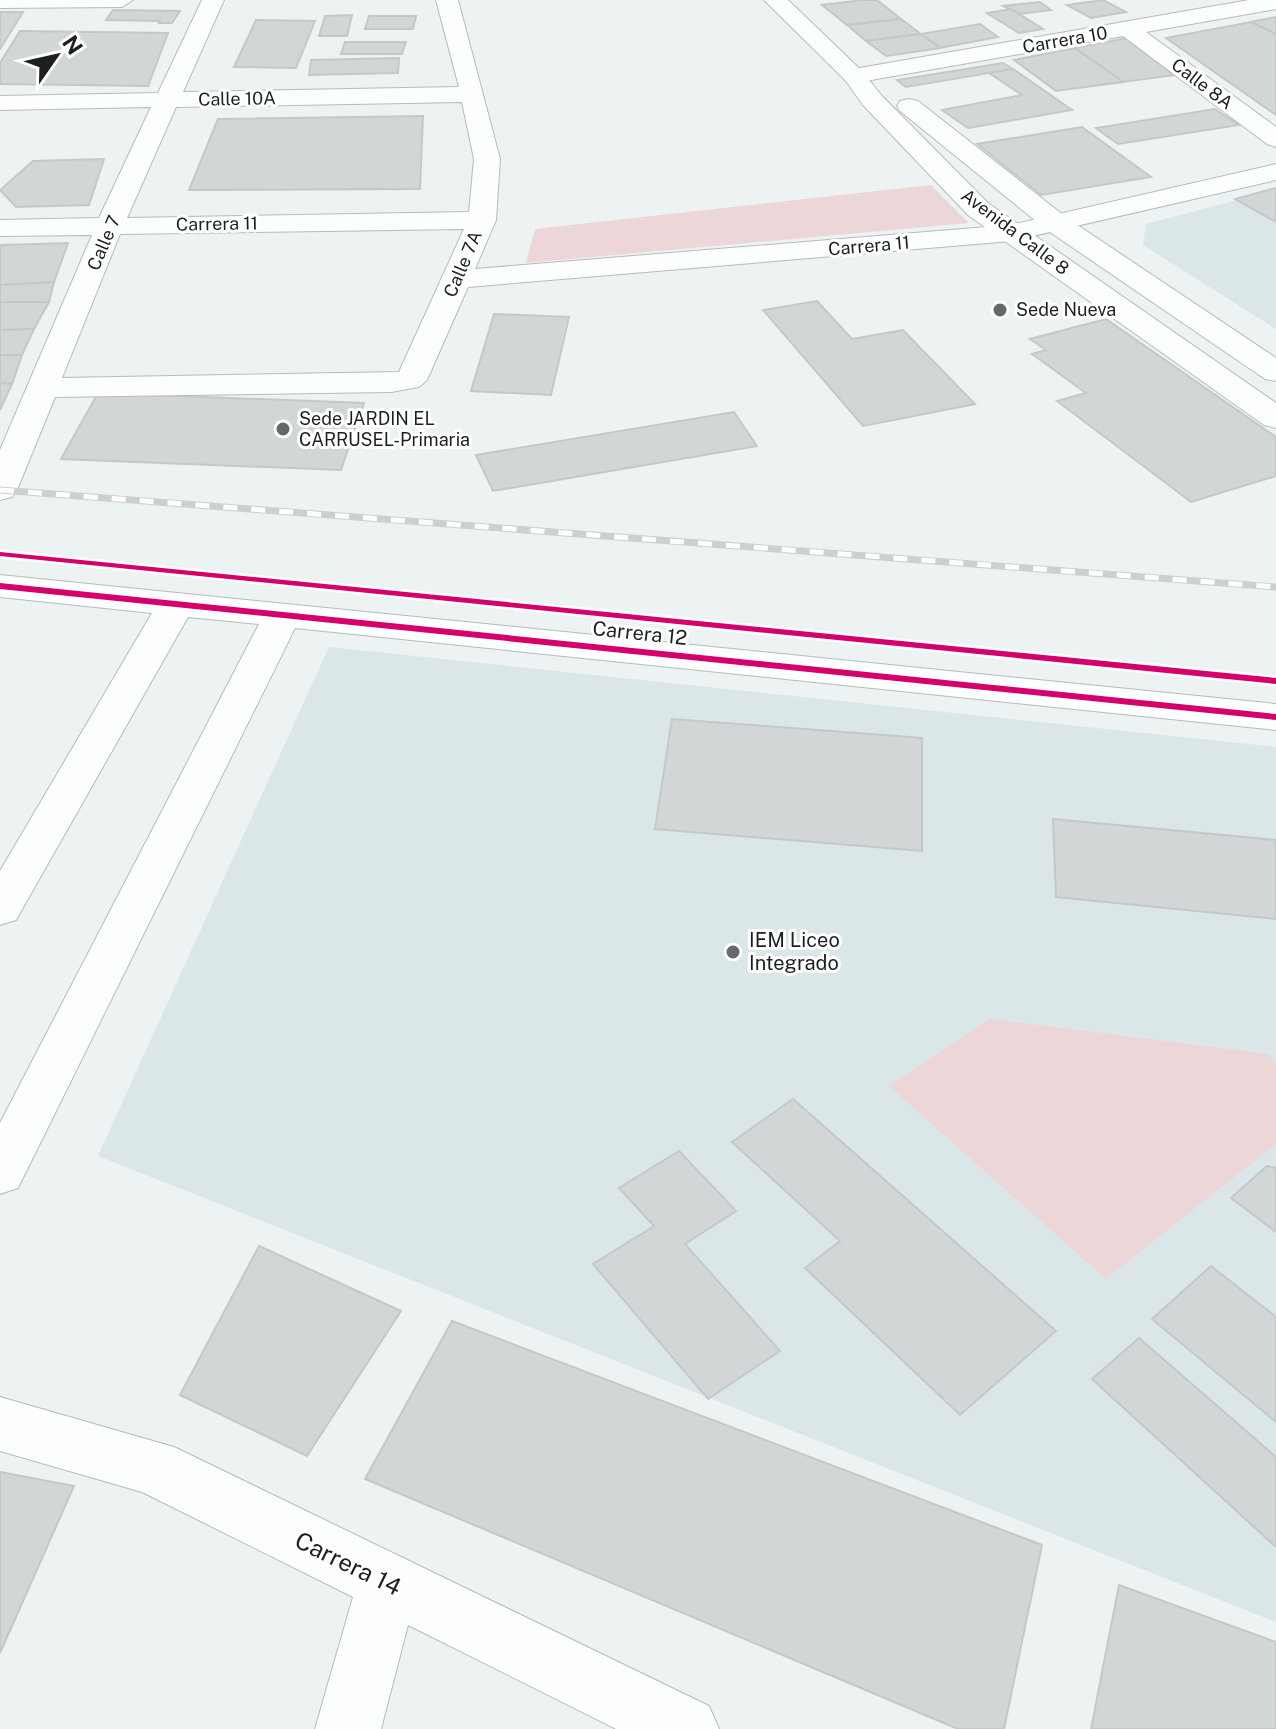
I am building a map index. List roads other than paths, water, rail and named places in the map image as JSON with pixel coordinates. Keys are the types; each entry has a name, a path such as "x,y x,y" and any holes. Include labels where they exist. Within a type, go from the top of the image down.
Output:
{"street":[{"path":"0,1 122,0"},
{"name":"Calle 7","path":"0,490 8,449 44,388 110,225 213,0"},
{"name":"Calle 7A","path":"44,388 408,380 416,373 482,220 487,159 447,0"},
{"name":"Avenida Calle 8","path":"775,0 854,76 872,100 978,209 1276,418"},
{"name":"Carrera 10","path":"854,76 1276,2"},
{"name":"Calle 8A","path":"1128,29 1276,139"},
{"name":"Avenida Calle 8","path":"854,76 898,97 1057,224 1276,372"},
{"name":"Calle 10A","path":"0,103 473,94"},
{"name":"Carrera 11","path":"457,279 1011,233 1276,172"},
{"name":"Carrera 11","path":"0,228 482,220"},
{"name":"Carrera 12","path":"0,586 1276,717"},
{"path":"0,909 177,603"},
{"path":"0,1173 283,614"},
{"name":"Carrera 14","path":"0,1424 153,1467 686,1729"},
{"path":"348,1729 388,1584"}],"railway":[{"path":"0,490 1276,587"}],"place":[{"name":"Sede Nueva","path":"1000,310"},
{"name":"Sede JARDIN EL CARRUSEL-Primaria","path":"283,429"},
{"name":"IEM Liceo Integrado","path":"733,952"}]}
